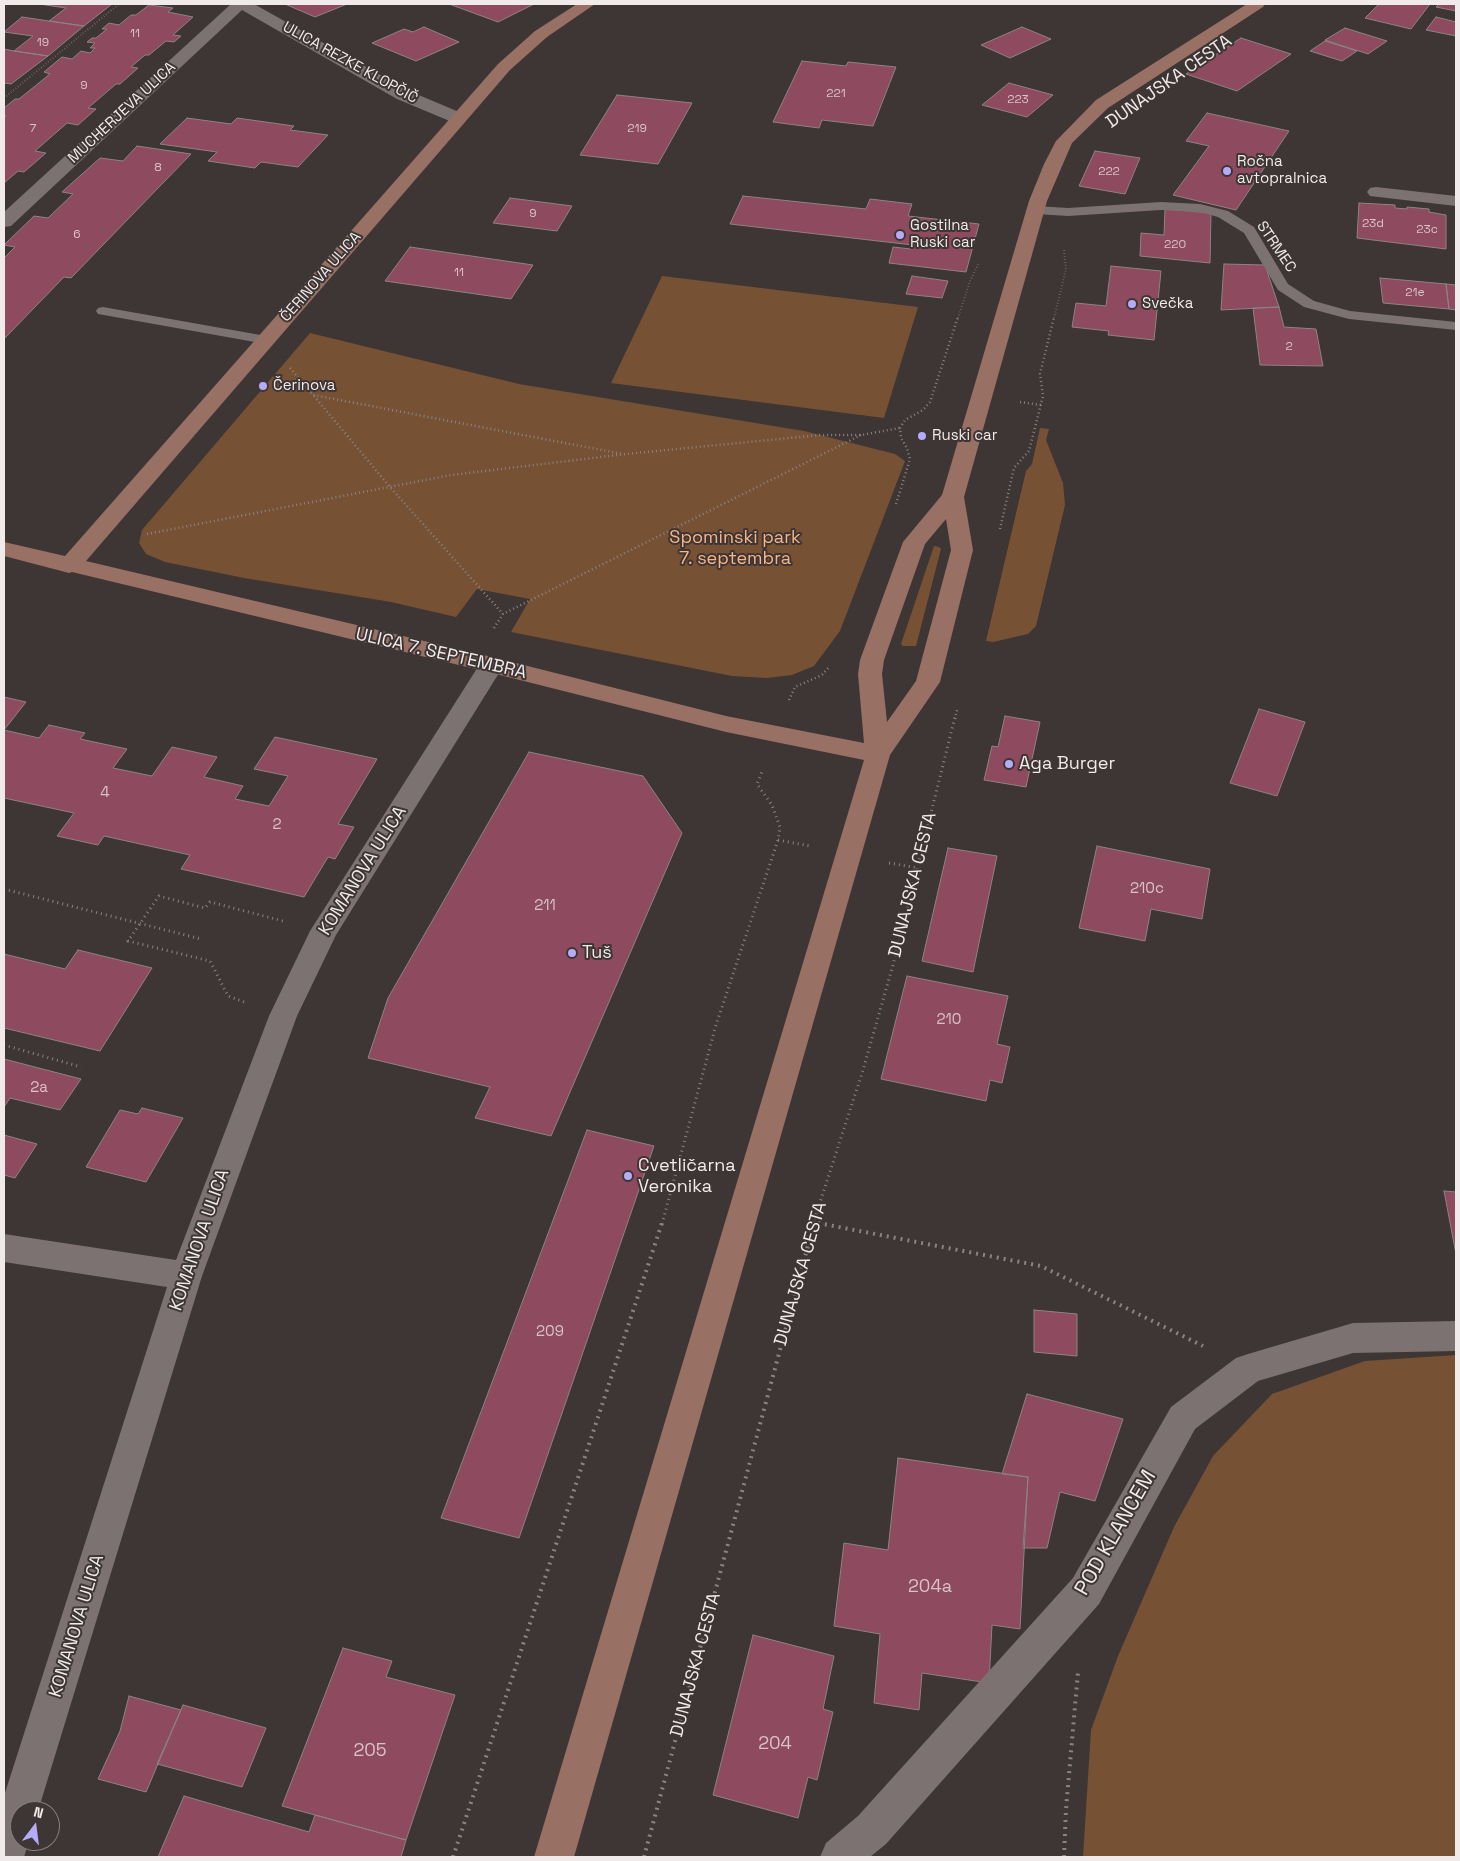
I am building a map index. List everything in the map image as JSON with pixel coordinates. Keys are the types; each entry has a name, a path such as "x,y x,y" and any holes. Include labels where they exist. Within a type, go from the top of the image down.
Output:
{"main road":[{"name":"ČERINOVA ULICA","path":"69,566 94,535 515,55 557,22 587,4"},
{"name":"DUNAJSKA CESTA","path":"878,754 870,674 872,660 914,542 953,497 1036,210 1053,164 1065,141 1092,112 1114,95 1257,4"},
{"name":"DUNAJSKA CESTA","path":"554,1857 878,754 928,682 962,550 953,497"},
{"name":"ULICA 7. SEPTEMBRA","path":"4,549 69,566 492,665 726,724 878,754"}],"street":[{"name":"ULICA REZKE KLOPČIČ","path":"242,4 403,94 458,118"},
{"name":"MUCHERJEVA ULICA","path":"4,222 242,4"},
{"path":"1376,192 1456,201"},
{"name":"KOMANOVA ULICA","path":"4,1857 186,1276 282,1016 324,931 492,665"},
{"path":"4,1248 186,1276"},
{"name":"POD KLANCEM","path":"840,1857 872,1830 1086,1591 1183,1418 1248,1369 1353,1338 1456,1336"}],"lane":[{"name":"STRMEC","path":"1036,210 1068,212 1161,206 1200,208 1223,214 1249,230 1283,287 1309,304 1349,315 1456,326"},
{"path":"103,310 266,340"}],"path":[{"path":"4,98 119,4"},
{"path":"999,535 1014,468 1029,451 1044,396 1040,374 1066,269 1063,235 1068,212"},
{"path":"894,509 910,459 907,448 901,438 900,428 905,420 923,410 930,402 970,280 982,255"},
{"path":"266,340 390,487 503,614 861,435"},
{"path":"313,395 626,454"},
{"path":"1020,402 1041,405"},
{"path":"94,535 126,542 131,537 451,475 626,454 820,435 861,435 900,428"},
{"path":"792,693 795,687 822,675 834,661"},
{"name":"DUNAJSKA CESTA","path":"644,1857 814,1222 863,1070 893,965 959,705"},
{"path":"453,1857 664,1217 716,1024 778,840 780,828 772,805 757,784 761,776"},
{"path":"4,889 201,939"},
{"path":"282,1016 228,996 210,961 128,941 159,896 205,908 210,902 324,931"},
{"path":"4,1045 81,1066"},
{"path":"814,1222 1041,1266 1248,1369"},
{"path":"1064,1857 1066,1809 1079,1670"}],"green space":[{"path":"662,276 918,307 884,418 611,383"},
{"name":"Spominski park 7. septembra","path":"310,333 519,384 804,431 895,454 905,461 840,631 814,666 792,675 767,678 732,676 511,632 530,599 477,589 456,617 391,602 244,578 165,562 146,554 139,543 142,530"},
{"path":"1040,428 1049,429 1046,440 1063,483 1065,505 1036,626 1028,634 993,642 986,641 1026,471 1032,464"},
{"path":"934,546 941,549 916,646 903,646 901,644"},
{"path":"1456,1355 1456,1857 1083,1857 1091,1730 1118,1656 1174,1527 1213,1456 1272,1394 1365,1361"}],"building":[{"path":"39,4 112,4 84,26 49,21 66,8"},
{"path":"285,4 347,4 315,17"},
{"path":"449,4 534,4 498,22"},
{"path":"1379,4 1430,4 1411,29 1365,18"},
{"path":"1439,4 1456,4 1456,11 1436,7"},
{"path":"149,5 173,8 168,12 193,17 173,35 181,36 174,42 166,41 149,55 145,55 131,67 138,68 88,108 96,109 78,125 67,123 35,151 46,153 24,172 18,171 4,183 4,118 6,116 4,116 4,108 15,99 19,99 50,74 44,72 62,57 72,59 81,51 90,53 95,48 90,48 95,43 87,42 92,38 96,38 107,29 102,29 109,23 119,25 131,15 136,15"},
{"path":"22,17 84,26 48,56 14,51 33,36 4,32"},
{"path":"1436,17 1456,22 1456,36 1426,30"},
{"path":"424,27 459,42 416,61 372,43 404,29 413,32"},
{"path":"1022,27 1051,39 1010,58 981,45"},
{"path":"1345,28 1387,41 1368,54 1325,40"},
{"path":"1241,38 1291,54 1237,91 1186,74"},
{"path":"1325,41 1357,51 1342,61 1310,51"},
{"path":"4,49 48,56 11,84 4,83"},
{"path":"802,61 846,66 848,62 896,67 873,126 822,120 819,128 773,122"},
{"path":"1009,83 1053,95 1027,117 982,105"},
{"path":"617,95 692,103 658,164 580,155"},
{"name":"Ročna avtopralnica","path":"1207,113 1289,131 1236,210 1173,195 1209,146 1186,141"},
{"path":"187,118 231,124 237,118 294,126 290,130 328,135 298,167 261,162 255,168 208,161 217,152 160,144"},
{"path":"137,146 191,154 71,278 64,277 4,339 4,258 15,247 4,245 34,216 48,218 73,194 62,192 100,158 123,161"},
{"path":"1095,151 1140,158 1125,194 1079,186"},
{"name":"Gostilna Ruski car","path":"743,196 866,209 870,199 912,204 908,216 979,224 966,272 889,263 893,247 911,249 913,245 730,224"},
{"path":"510,198 572,206 557,231 493,223"},
{"path":"1359,203 1395,205 1395,208 1429,209 1429,212 1446,215 1446,249 1357,238"},
{"path":"1165,209 1211,213 1210,263 1140,256 1141,233 1164,235"},
{"path":"410,247 533,265 511,299 385,281"},
{"path":"1224,264 1265,265 1279,307 1221,310"},
{"name":"Svečka","path":"1111,266 1161,271 1154,340 1108,335 1109,331 1072,327 1076,303 1106,306"},
{"path":"912,276 948,281 942,298 906,294"},
{"path":"1380,278 1446,284 1449,309 1383,303"},
{"path":"1446,284 1456,285 1456,310 1449,309"},
{"path":"1279,307 1284,327 1316,329 1323,366 1260,365 1253,308"},
{"path":"4,697 26,702 4,730"},
{"path":"1259,709 1305,722 1277,796 1230,783"},
{"name":"Aga Burger","path":"1005,716 1040,722 1026,787 984,780 992,746 998,747"},
{"path":"49,725 85,733 80,739 127,749 113,768 152,776 172,747 217,757 204,777 243,786 235,799 269,806 288,776 254,769 275,737 377,759 338,824 354,827 335,859 328,857 304,897 181,869 190,855 104,836 98,845 57,836 74,813 4,798 4,730 39,738"},
{"path":"529,752 643,776 682,833 551,1136 475,1118 490,1087 368,1058 388,998"},
{"path":"1097,846 1210,869 1202,919 1151,909 1145,941 1079,928"},
{"path":"948,848 997,856 973,972 922,961"},
{"path":"78,950 152,968 100,1051 4,1028 4,954 65,969"},
{"path":"907,976 1008,996 997,1044 1010,1047 1002,1083 990,1080 986,1101 881,1079"},
{"path":"4,1059 81,1079 60,1110 10,1098 4,1107"},
{"path":"142,1108 183,1118 146,1182 86,1167 120,1110 138,1114"},
{"path":"587,1130 654,1146 519,1538 441,1518"},
{"path":"4,1135 37,1144 15,1178 4,1175"},
{"path":"1444,1191 1456,1192 1456,1254"},
{"path":"1034,1310 1077,1314 1077,1356 1034,1352"},
{"path":"1027,1394 1123,1419 1095,1501 1060,1492 1047,1548 1023,1548 1028,1477 1002,1474"},
{"path":"898,1458 1028,1477 1020,1629 992,1625 989,1683 922,1673 919,1710 874,1703 880,1634 834,1626 844,1543 888,1550"},
{"path":"753,1635 834,1656 823,1709 833,1712 817,1780 808,1777 798,1818 713,1795"},
{"path":"343,1648 392,1661 386,1677 455,1695 406,1840 282,1806"},
{"path":"129,1696 181,1710 146,1792 98,1779 120,1731"},
{"path":"183,1705 266,1728 242,1787 157,1764"},
{"path":"184,1796 309,1832 315,1815 406,1840 401,1857 158,1857"}],"place":[{"name":"Ročna avtopralnica","path":"1227,171"},
{"name":"Gostilna Ruski car","path":"900,235"},
{"name":"Svečka","path":"1132,304"},
{"name":"Čerinova","path":"263,386"},
{"name":"Ruski car","path":"922,436"},
{"name":"Aga Burger","path":"1009,764"},
{"name":"Tuš","path":"572,953"},
{"name":"Cvetličarna Veronika","path":"628,1176"}]}
